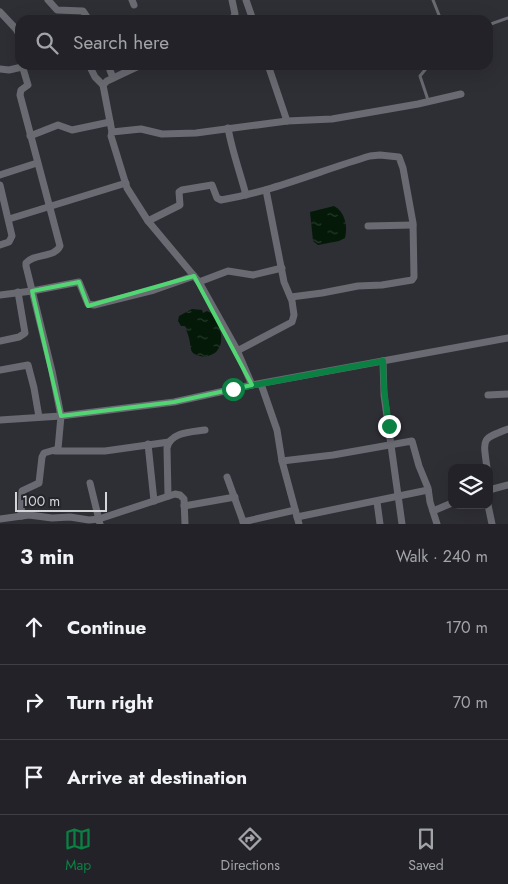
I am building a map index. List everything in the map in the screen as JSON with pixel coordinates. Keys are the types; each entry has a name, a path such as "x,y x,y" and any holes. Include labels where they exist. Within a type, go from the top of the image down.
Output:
{"street":[{"path":"48,0 56,10 57,15"},
{"path":"232,0 234,15"},
{"path":"246,0 251,15"},
{"path":"56,10 83,11 86,15"},
{"path":"0,12 15,28"},
{"path":"0,69 9,70 15,68"},
{"path":"23,70 28,85 21,90 20,95 59,248 28,260 26,266 61,416 59,444 58,448 54,451"},
{"path":"91,70 95,78 103,85 112,132 111,136 126,183 148,221 196,279 237,351 252,385"},
{"path":"110,70 114,78"},
{"path":"103,85 131,70"},
{"path":"270,70 287,121"},
{"path":"112,132 141,129 169,134 196,133 287,121 349,117 461,94"},
{"path":"30,136 58,124 72,130 110,122"},
{"path":"228,128 232,151 238,164 246,195"},
{"path":"148,221 180,205 179,192 182,190 212,185 219,199 246,195 370,156 395,155 399,157 402,161 413,225 414,272 412,280 382,285 358,286 291,297"},
{"path":"0,175 37,163"},
{"path":"9,219 126,183"},
{"path":"0,185 12,232 12,239 0,245"},
{"path":"237,351 294,321 291,297 284,282 266,190"},
{"path":"368,226 413,225"},
{"path":"0,295 78,282 88,304 94,305 228,271 253,275 282,268"},
{"path":"0,341 19,337 25,333 18,292"},
{"path":"0,420 61,416 174,402 252,385 508,338"},
{"path":"383,361 384,395 400,497 402,524"},
{"path":"0,370 28,365 39,417"},
{"path":"261,384 277,430 282,461 297,517"},
{"path":"488,395 508,394"},
{"path":"487,464 485,441 487,437 508,429"},
{"path":"22,516 22,491 39,483 42,455 46,452 105,451 169,442 178,435 205,430"},
{"path":"282,461 392,446 412,441 437,524"},
{"path":"168,496 167,448 169,442"},
{"path":"148,444 154,501"},
{"path":"227,477 244,523 297,517 428,490"},
{"path":"90,483 100,522"},
{"path":"493,488 508,485"},
{"path":"0,519 22,516 70,517 100,522 175,494 182,496 186,524"},
{"path":"184,506 235,497"},
{"path":"377,502 380,524"},
{"path":"433,511 448,505"},
{"path":"489,509 492,524"}],"lane":[{"path":"433,0 439,15"},
{"path":"493,24 508,18"},
{"path":"425,70 420,76 428,102"}],"highlighted area":[{"path":"194,276 252,385 174,402 61,416 32,291 79,282 88,306"}],"water":[{"path":"334,206 341,212 345,220 345,238 318,245 313,241 310,212"},
{"path":"192,309 202,310 203,313 207,311 211,313 221,332 219,348 215,353 205,357 193,353 185,326 181,326 178,321 179,316"}],"route":[{"path":"233,389 383,361 384,389 389,426"}]}
